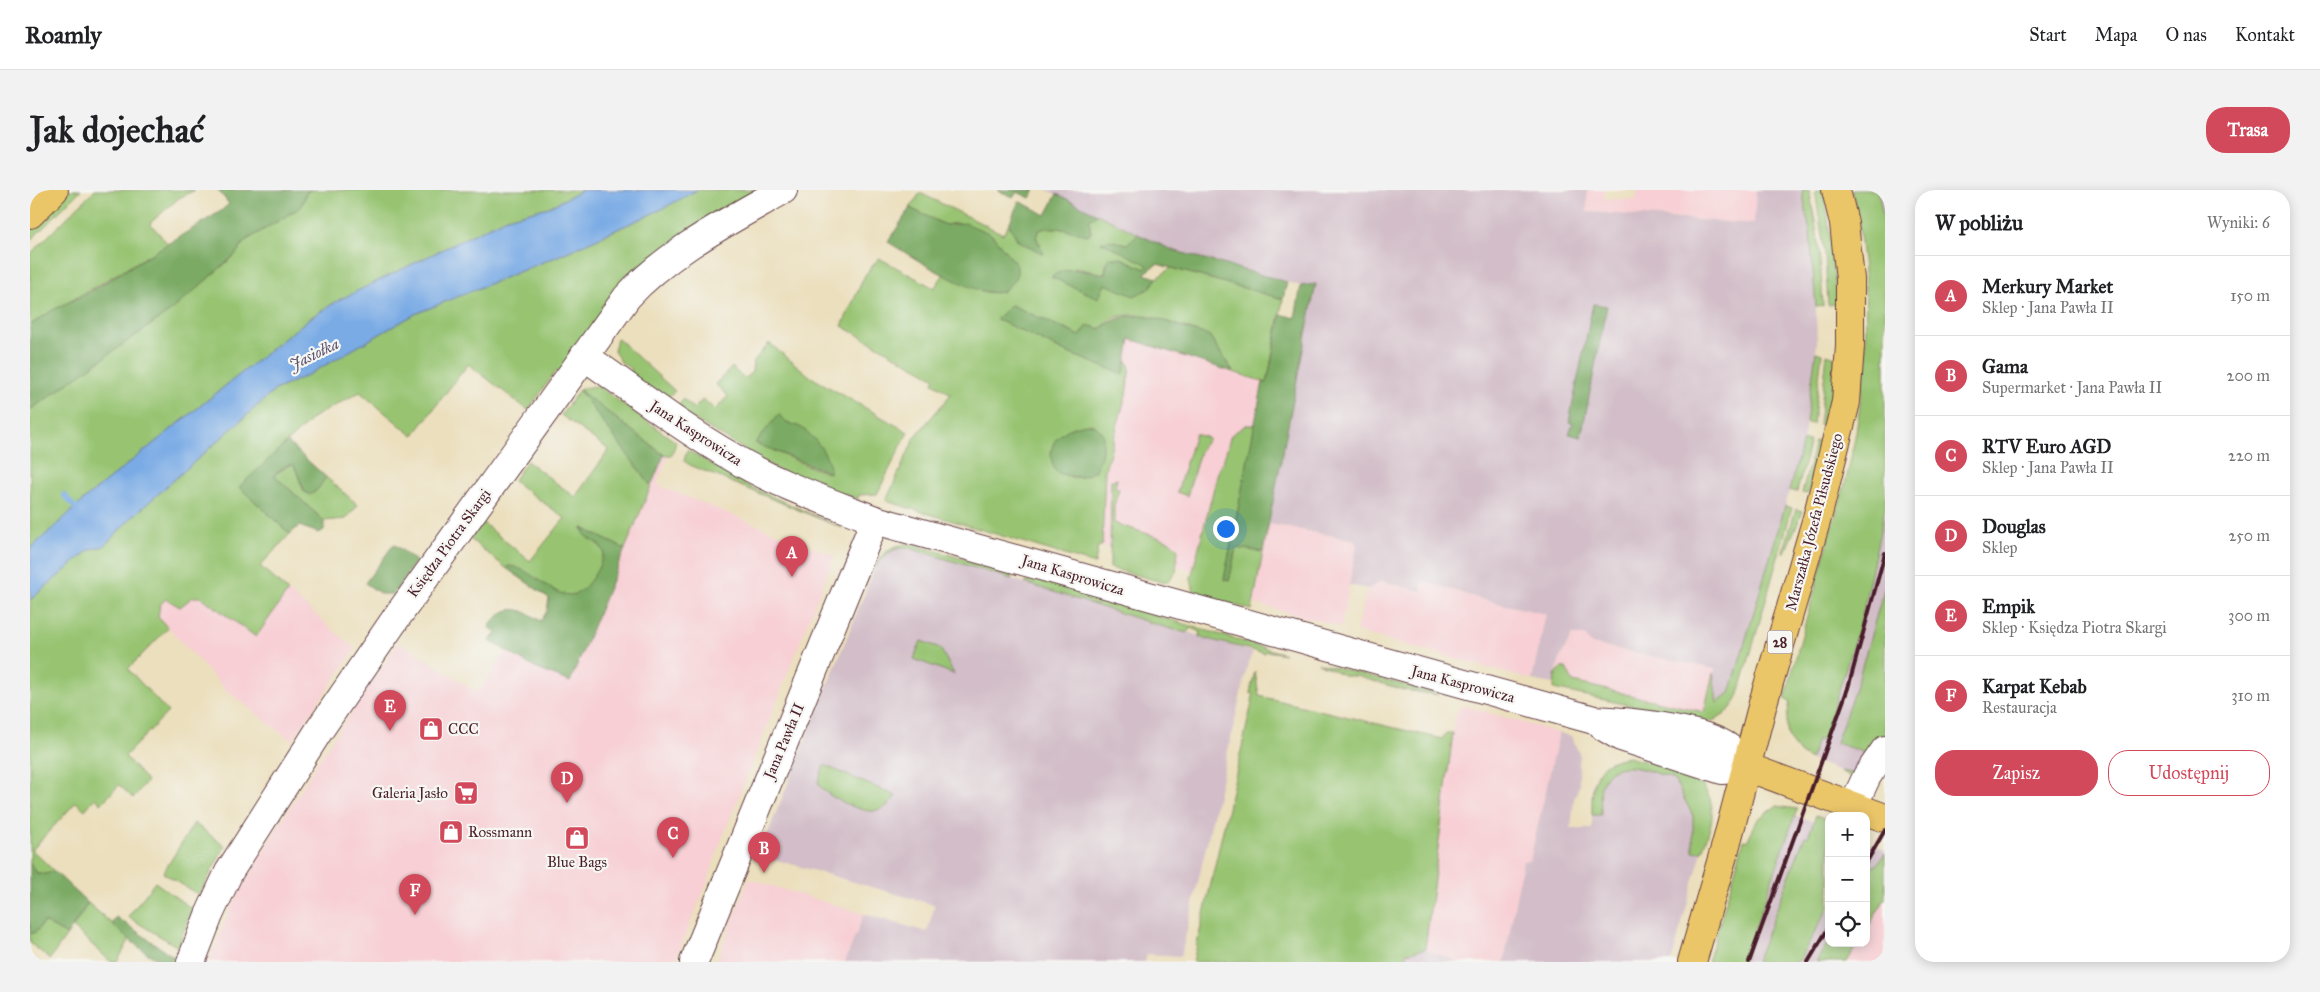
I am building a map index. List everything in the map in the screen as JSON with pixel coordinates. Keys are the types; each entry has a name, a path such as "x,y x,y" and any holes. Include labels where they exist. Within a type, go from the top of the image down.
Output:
{"main road":[{"path":"30,214 54,190"},
{"name":"Marszałka Józefa Piłsudskiego","path":"1692,962 1747,767 1757,724 1820,507 1846,402 1850,346 1850,279 1844,223 1836,190"},
{"name":"Jana Kasprowicza","path":"1747,767 1885,818"}],"street":[{"name":"Księdza Piotra Skargi","path":"191,962 208,915 229,872 320,729 394,621 627,297 650,274 672,257 783,190"},
{"name":"Jana Kasprowicza","path":"584,356 692,433 733,458 769,477 875,520 1594,720 1621,737 1722,770 1747,767"},
{"name":"Jana Pawła II","path":"694,962 875,520"},
{"path":"1853,806 1868,776 1885,750"}],"shaded area":[{"path":"1047,190 1587,190 1587,212 1754,224 1756,190 1802,190 1814,252 1817,344 1802,449 1730,693 1707,712 1715,669 1592,644 1584,635 1572,635 1560,658 1553,684 1532,680 1546,614 1484,600 1423,581 1421,591 1382,581 1368,589 1349,585 1357,544 1355,540 1269,524 1316,285 1301,286 1172,250"},
{"path":"1587,190 1604,190 1604,199 1636,200 1637,190 1756,190 1755,224 1587,212"},
{"path":"1866,190 1885,190 1885,674 1856,774 1840,771 1810,760 1800,754 1795,747 1872,416"},
{"path":"1129,339 1268,384 1229,581 1088,542 1124,374"},
{"path":"669,454 657,483 662,487 834,556 718,849 707,883 674,962 209,962 230,909 267,845 323,754 399,642 477,692 506,652 535,668 570,682 664,455"},
{"path":"206,520 355,649 292,741 226,690 121,576"},
{"path":"1269,524 1355,540 1357,544 1341,627 1253,603"},
{"path":"898,547 919,551 1253,652 1248,663 1181,956 1147,954 1145,962 845,962 864,914 927,932 935,905 759,855 875,568 885,555"},
{"path":"1382,581 1421,591 1423,581 1484,600 1546,614 1532,680 1356,631 1368,589"},
{"path":"1573,635 1584,635 1592,644 1715,669 1707,712 1702,716 1553,684 1560,658"},
{"path":"1460,707 1468,707 1559,733 1530,860 1523,861 1504,962 1458,962 1425,949 1455,716"},
{"path":"1559,733 1571,736 1579,753 1579,786 1574,799 1571,829 1592,829 1592,785 1597,773 1609,762 1628,757 1688,777 1700,851 1702,851 1671,962 1504,962 1523,861 1530,860"},
{"path":"1789,814 1825,825 1825,947 1830,947 1835,962 1719,962"},
{"path":"1870,844 1885,850 1885,874 1870,901"},
{"path":"749,879 864,914 845,962 716,962"},
{"path":"1885,894 1885,962 1844,962 1853,947 1870,947 1870,918"},
{"path":"1425,949 1458,962 1405,962 1406,953"}],"green space":[{"path":"68,190 81,190 30,241 30,228"},
{"path":"95,190 195,190 179,198 150,223 168,244 30,325 30,254"},
{"path":"218,190 311,190 307,192 301,207 245,241 235,255 173,309 30,410 30,325 51,311 91,291 221,211 229,204"},
{"path":"311,190 583,190 549,207 507,218 339,300 310,318 88,496 30,549 30,410 173,309 235,255 245,241 301,207 307,192"},
{"path":"697,190 765,190 728,211 561,373 556,371 528,410 468,364 413,436 360,392 314,417 240,487 290,534 260,566 288,591 256,637 201,597 193,597 180,607 166,599 160,605 158,617 168,628 128,669 168,712 125,756 147,781 133,798 119,785 101,804 95,798 85,810 76,802 32,850 54,871 46,874 37,873 30,863 30,600 89,550 104,546 130,519 275,390 306,376 415,314 558,256 662,209"},
{"path":"998,190 1035,190 1030,198 1017,192 1013,198"},
{"path":"1802,190 1809,190 1815,219 1823,306 1816,307 1810,233"},
{"path":"1815,190 1823,190 1828,217 1837,304 1828,305 1825,255"},
{"path":"1852,190 1878,190 1885,228 1885,508 1862,616 1823,741 1817,740 1810,760 1795,748 1788,736 1787,721 1790,702 1785,699 1846,480 1860,408 1866,335 1865,298 1859,226"},
{"path":"920,193 1003,234 1009,224 1018,241 1043,253 1036,236 1039,230 1058,228 1091,233 1089,221 1097,214 1138,234 1127,244 1120,243 1149,266 1145,269 1121,258 1106,263 1105,274 1074,268 1099,298 1105,284 1146,291 1157,278 1171,268 1283,299 1267,383 1233,372 1209,335 1150,317 1126,315 1114,318 1100,328 1080,336 1011,305 997,319 1068,353 1124,374 1126,358 1130,368 1126,395 1105,470 1102,546 1098,546 1095,564 886,501 915,437 951,394 933,383 935,378 842,326 865,275 879,258 934,288 944,274 984,292 996,293 1016,264 991,234 956,223 945,225 910,208","holes":["1087,424 1095,471 1082,477 1071,478 1068,430"]},
{"path":"1057,194 1097,214 1089,221 1091,233 1088,235 1057,228 1039,230 1036,237 1044,254 1018,241 1009,224 1019,201 1046,215"},
{"path":"910,208 945,225 965,223 991,234 1016,264 1017,272 1014,280 1002,292 976,289 944,275 888,242"},
{"path":"1138,234 1172,250 1287,282 1283,299 1157,264 1144,274 1157,278 1150,288 1134,296 1105,284 1098,298 1051,277 1064,270 1105,274 1109,257 1121,258 1145,269 1148,265 1101,242 1109,240 1127,244"},
{"path":"1316,284 1263,552 1236,548 1229,581 1224,580 1263,382 1267,383 1281,314 1295,318 1301,286"},
{"path":"1593,304 1607,306 1581,437 1569,434 1573,423 1569,422"},
{"path":"1011,305 1080,336 1088,325 1100,329 1113,321 1127,317 1154,318 1209,335 1233,372 1130,339 1124,374 1122,374 1068,353 996,319"},
{"path":"617,338 675,391 664,400 629,375 632,370 621,362 614,351"},
{"path":"769,343 811,377 908,432 877,494 859,495 858,499 780,471 677,409 683,399 694,409 703,399 715,410 728,396 715,384 732,367 744,379 752,372 753,362","holes":["779,415 785,421 796,426 830,473 806,465 756,443"]},
{"path":"1816,352 1822,354 1813,424 1806,423"},
{"path":"1827,354 1835,357 1834,383 1830,412 1824,426 1819,425"},
{"path":"593,386 599,387 676,442 672,455 664,455 581,392 651,486 625,549 582,528 586,535 599,545 604,552 596,575 582,591 571,596 559,593 508,566 506,568 470,539 483,523 530,561 565,518 513,481 527,461 575,497 609,450 561,415 579,390"},
{"path":"579,390 664,455 651,486"},
{"path":"779,414 786,422 802,428 812,436 825,454 830,467 830,473 755,443"},
{"path":"1087,424 1095,425 1103,434 1103,446 1098,465 1087,475 1078,477 1056,472 1051,454 1056,439 1069,429"},
{"path":"1246,425 1255,425 1224,579 1229,581 1236,548 1263,552 1252,610 1194,593 1191,578 1219,468 1223,462 1231,435"},
{"path":"1195,434 1209,438 1200,451 1187,496 1177,492"},
{"path":"1803,441 1810,441 1797,492 1789,490"},
{"path":"1815,441 1822,442 1808,494 1802,493"},
{"path":"287,442 326,477 318,489 310,495 305,492 294,465 287,465 274,475 324,521 324,530 319,533 299,526 290,534 239,487"},
{"path":"687,450 751,487 842,528 690,465 684,461"},
{"path":"291,464 294,465 304,492 314,493 326,477 358,505 346,519 324,521 274,475"},
{"path":"1117,479 1115,487 1119,489 1114,506 1114,523 1170,541 1178,549 1176,572 1166,583 1110,568 1111,480"},
{"path":"1785,506 1792,508 1739,694 1734,704 1723,716 1707,722 1554,689 1555,675 1561,668 1566,668 1573,682 1704,712 1713,673 1717,703 1730,693"},
{"path":"1796,509 1803,511 1784,554 1783,552"},
{"path":"582,528 625,549 570,682 535,668 490,641 496,632 489,627 495,619 507,610 519,610 541,621 547,611 549,598 506,568 508,566 518,568 548,587 567,595 577,593 586,586 597,570 604,552 599,545 583,532"},
{"path":"394,544 416,561 393,594 381,594 365,583"},
{"path":"911,544 1010,572 1012,579 909,548 889,552 875,568 881,557 889,550 899,545"},
{"path":"1031,578 1285,654 1267,651 1264,653 1199,637 1201,632 1190,628 1187,633 1164,627 1025,583"},
{"path":"1885,586 1885,741 1853,778 1840,771 1856,774 1863,752 1836,743 1859,677"},
{"path":"921,641 940,648 954,674 914,659"},
{"path":"1318,663 1438,695 1404,690 1356,676 1346,676"},
{"path":"1255,671 1259,696 1442,739 1446,733 1453,733 1425,949 1406,953 1405,962 1193,962 1252,703 1253,694 1250,693"},
{"path":"1628,757 1682,773 1694,779 1704,788 1710,800 1712,819 1702,851 1693,852 1693,816 1674,779 1635,767 1616,769 1608,774 1601,786 1601,815 1592,815 1592,794 1596,776 1600,769 1616,760"},
{"path":"824,765 896,796 886,806 873,811 851,806 833,797 821,787 818,782"},
{"path":"1776,806 1797,809 1743,962 1708,962 1744,840 1747,841 1758,819"},
{"path":"1816,815 1825,818 1825,914 1798,962 1756,962 1805,836 1808,837"},
{"path":"194,823 225,846 199,895 163,873"},
{"path":"1885,853 1885,899 1870,923 1870,870 1873,865 1876,866"},
{"path":"30,863 37,873 46,874 54,871 88,903 67,935 44,922 36,932 30,934"},
{"path":"155,882 192,909 178,947 128,917"},
{"path":"88,903 130,939 117,962 111,962 73,927"},
{"path":"116,917 174,957 172,962 156,958 140,948 112,924"},
{"path":"44,922 67,935 50,959 30,943 30,934"},
{"path":"1825,947 1856,947 1847,962 1816,962"}],"water":[{"name":"Jasiołka","path":"583,190 697,190 662,209 558,256 415,314 306,376 275,390 130,519 104,546 89,550 30,600 30,549 88,496 310,318 339,300 507,218 549,207"}],"waterway":[{"path":"64,495 79,512"}],"railway":[{"path":"1749,962 1848,688 1885,553"},
{"path":"1869,857 1885,830"},
{"path":"1808,962 1825,934"}],"place":[{"name":"Merkury Market","path":"792,577"},
{"name":"CCC","path":"431,729"},
{"name":"Empik","path":"390,731"},
{"name":"Galeria Jasło","path":"466,793"},
{"name":"Douglas","path":"567,803"},
{"name":"Rossmann","path":"451,832"},
{"name":"Blue Bags","path":"577,838"},
{"name":"RTV Euro AGD","path":"673,858"},
{"name":"Gama","path":"764,873"},
{"name":"Karpat Kebab","path":"415,915"}]}
